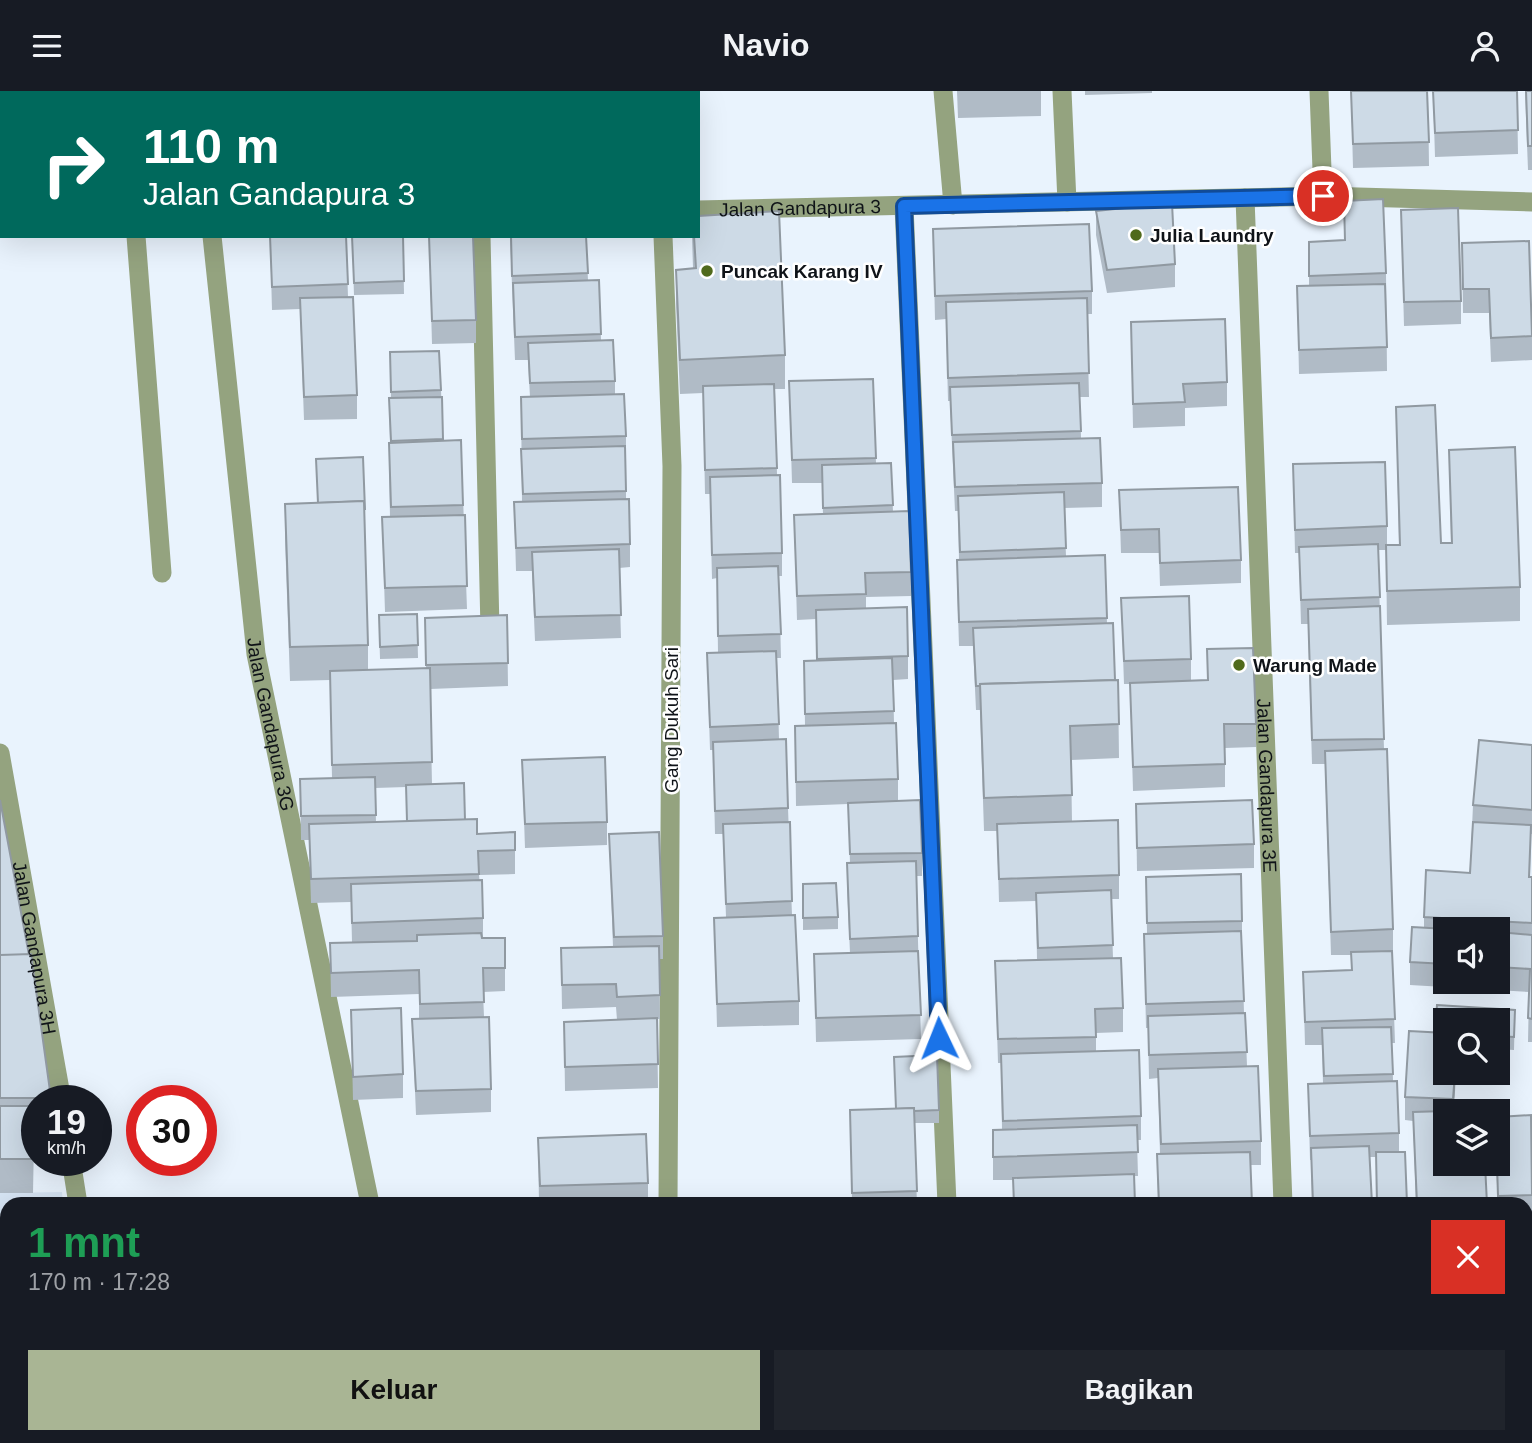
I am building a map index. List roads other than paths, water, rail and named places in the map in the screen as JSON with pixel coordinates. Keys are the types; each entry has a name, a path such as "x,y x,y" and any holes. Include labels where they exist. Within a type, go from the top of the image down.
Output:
{"street":[{"path":"943,91 953,205"},
{"path":"1062,91 1067,202"},
{"path":"1319,91 1323,196"},
{"name":"Jalan Gandapura 3","path":"700,210 1323,196 1532,202"},
{"name":"Jalan Gandapura 3E","path":"1245,198 1283,1197"},
{"path":"904,206 947,1197"},
{"path":"136,238 162,573"},
{"name":"Jalan Gandapura 3G","path":"212,238 256,654 369,1197"},
{"path":"481,238 490,630"},
{"name":"Gang Dukuh Sari","path":"663,238 672,466 668,1197"},
{"name":"Jalan Gandapura 3H","path":"0,753 59,1085"},
{"path":"74,1176 77,1197"}],"place":[{"name":"Julia Laundry","path":"1136,235"},
{"name":"Puncak Karang IV","path":"707,271"},
{"name":"Warung Made","path":"1239,665"}]}
